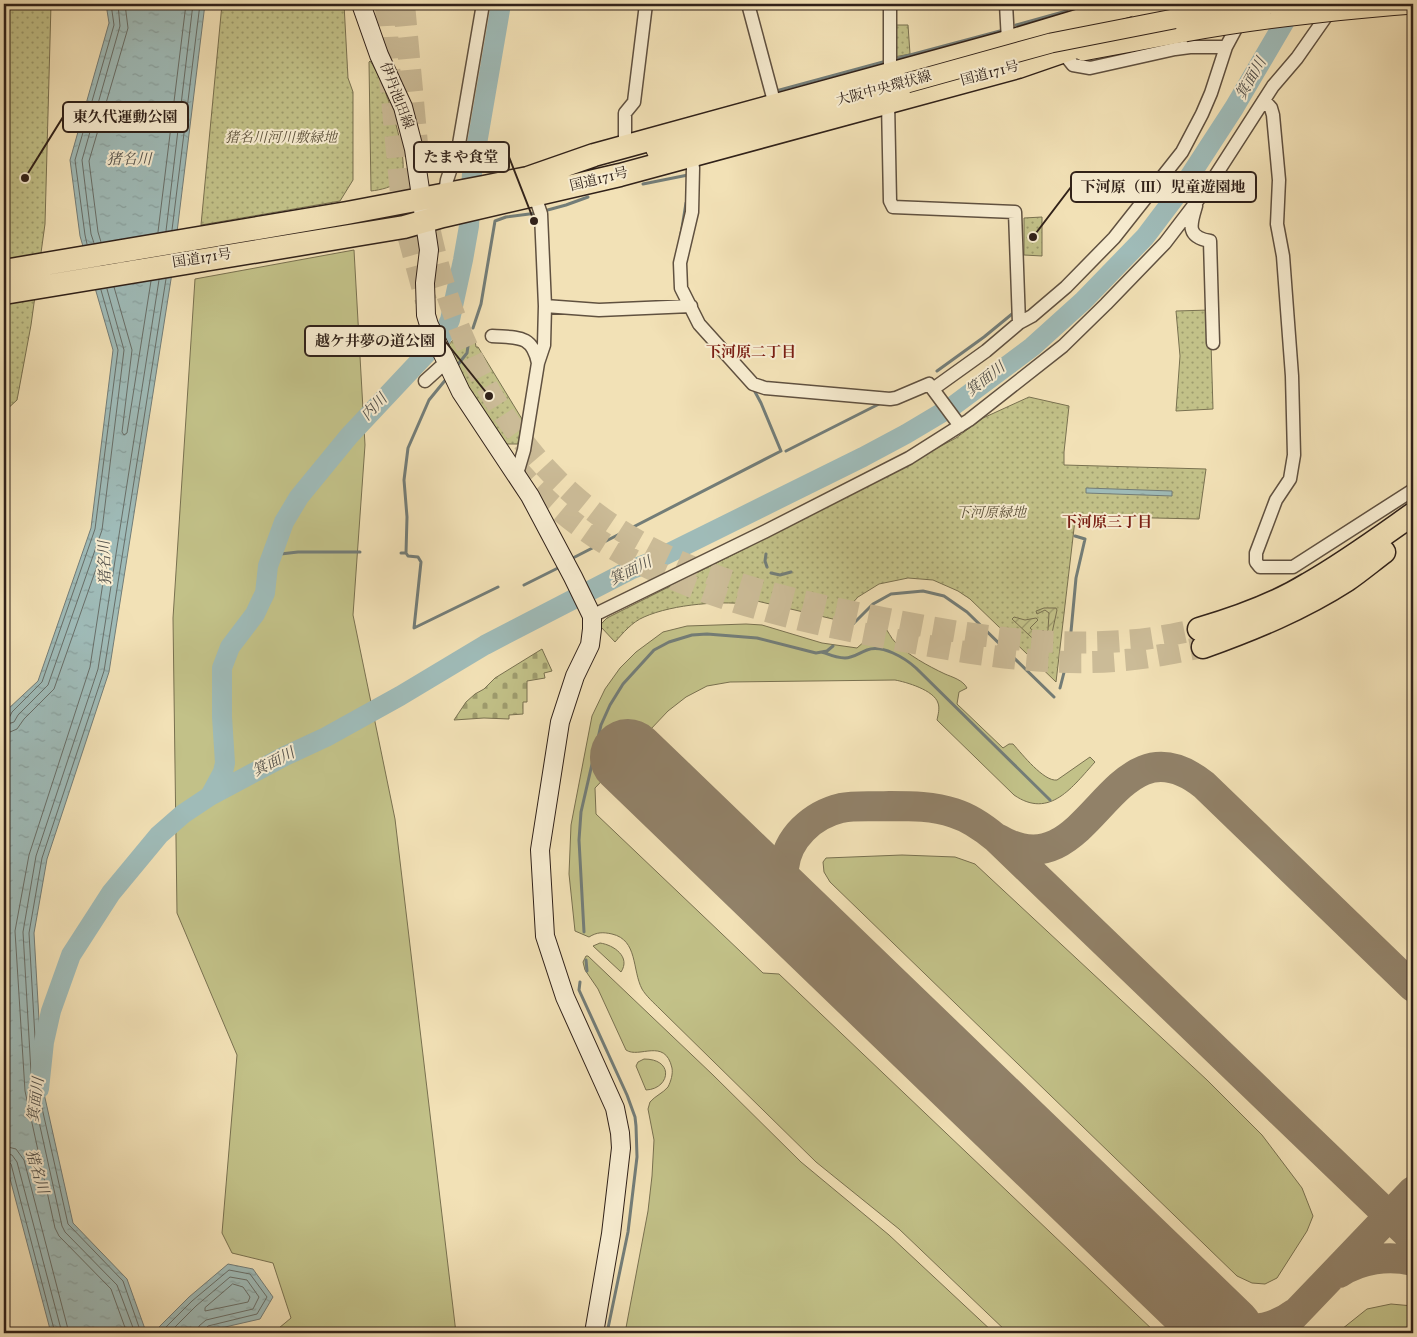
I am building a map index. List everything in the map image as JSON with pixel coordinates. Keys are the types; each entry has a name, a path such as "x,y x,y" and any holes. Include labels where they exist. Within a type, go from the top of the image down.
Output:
{"highway":[{"name":"国道171号","path":"531,187 594,155 775,105 898,78 1011,40 1134,4"},
{"name":"国道171号","path":"4,271 349,224 404,227 444,207 531,187 691,156 1027,64 1146,23 1178,4"},
{"name":"国道171号","path":"4,292 349,224 421,198 444,207"},
{"path":"1413,514 1337,567 1307,585 1272,603 1236,618 1201,638 1269,622 1314,600 1347,580 1413,531"}],"main road":[{"name":"大阪中央環状線","path":"531,187 898,78 1051,43 1209,12 1273,4"},
{"path":"1027,64 1214,27 1360,8 1413,4"}],"street":[{"name":"伊丹池田線","path":"361,4 379,55 405,114 414,149 421,198"},
{"path":"483,4 459,144 447,180 444,207 429,250 425,283 427,319 470,407 517,474 591,614 590,645 572,682 560,722 540,850 545,936 565,997 615,1108 620,1133 621,1148 611,1234 594,1333"},
{"path":"626,146 625,113 634,102 646,4"},
{"path":"748,4 775,105"},
{"path":"890,4 898,78"},
{"path":"1006,4 1011,40 1027,64"},
{"path":"1011,40 1135,16 1157,4"},
{"path":"934,390 1032,316 1066,287 1114,238 1182,152 1208,100 1226,46 1249,4"},
{"path":"591,614 908,458 958,424 985,409 1082,328 1165,242 1227,158 1264,100 1285,70 1297,58 1334,4"},
{"path":"1065,55 1073,64 1090,68 1175,49 1226,46"},
{"path":"1264,100 1271,108 1273,115 1279,180 1278,224 1284,265 1292,376 1294,455 1290,479 1276,500 1256,552 1256,562 1260,567 1294,567 1413,490"},
{"path":"888,102 890,201 893,207 1015,212 1019,324"},
{"path":"691,156 693,168 692,212 680,263 681,288 699,324 753,384 759,387 890,399 929,384 958,424"},
{"path":"517,474 524,450 538,363 544,345 545,306 541,214 531,187"},
{"path":"1199,196 1190,223 1195,235 1210,241 1213,343"},
{"path":"545,306 599,310 691,306"},
{"path":"492,336 518,338 527,341 534,350 538,363"},
{"path":"425,382 445,359"}],"green space":[{"path":"4,4 51,4 45,224 31,325 17,400 4,412"},
{"name":"猪名川河川敷緑地","path":"222,4 344,4 348,78 353,92 353,180 340,201 201,225"},
{"path":"894,25 908,25 910,54 894,57"},
{"path":"369,62 376,70 389,101 403,157 403,171 400,180 394,185 371,191"},
{"path":"1042,217 1042,256 1024,255 1024,218"},
{"path":"354,250 365,445 353,615 395,819 456,1333 273,1333 291,1318 273,1263 232,1253 222,1233 237,1055 177,913 173,618 195,279"},
{"path":"1210,310 1213,409 1176,411 1180,356 1176,311"},
{"path":"453,340 475,340 476,347 478,347 522,419 518,444 503,444 475,403 447,347"},
{"name":"下河原緑地","path":"1029,397 1069,406 1064,465 1206,469 1199,519 1112,517 1075,520 1056,682 970,599 958,591 933,580 908,578 879,584 858,597 837,620 757,601 755,605 714,603 669,609 644,617 628,628 615,642 601,627 601,624 607,618 802,520 956,438 983,418"},
{"path":"1044,608 1056,608 1057,610 1049,647 1046,651 1012,619 1014,617 1025,620 1036,618 1038,620 1030,628 1038,635 1043,630 1046,633 1048,630 1049,613 1045,610 1037,614 1036,611"},
{"path":"762,625 822,643 857,648 884,626 900,647 925,664 963,683 967,688 959,692 957,704 1003,748 1013,744 1046,777 1057,780 1090,757 1095,762 1060,797 1050,802 1039,804 1027,802 1014,795 937,720 938,703 931,694 919,687 895,680 730,682 707,686 686,697 668,711 595,788 596,814 763,973 779,974 1156,1333 1008,1333 899,1229 816,1162 650,999 642,989 633,957 626,942 612,934 600,933 589,937 575,931 569,874 571,825 592,716 605,689 620,668 636,652 663,632 687,626"},
{"path":"542,649 552,671 544,673 545,678 527,681 527,702 523,702 523,714 509,715 509,719 454,720 466,702 475,694 484,689 495,678"},
{"path":"902,855 955,857 975,864 1207,1080 1262,1135 1302,1188 1313,1216 1307,1231 1277,1278 1265,1284 1252,1283 1237,1276 830,882 824,872 823,862 826,858"},
{"path":"600,943 611,946 620,953 624,961 624,967 621,972 593,946"},
{"path":"586,956 713,1075 801,1162 889,1235 994,1333 625,1333 648,1211 652,1176 654,1140 648,1109 650,1102 668,1087 672,1068 669,1059 664,1053 658,1051 631,1052 626,1050 598,989 585,970 583,962"},
{"path":"644,1059 654,1060 661,1064 666,1074 660,1085 646,1090 636,1066 638,1062"},
{"path":"1391,1304 1413,1306 1413,1333 1337,1333 1367,1309"}],"water":[{"name":"猪名川","path":"106,4 205,4 172,273 109,672 47,859 34,933 43,1089 73,1223 127,1279 145,1329 156,1330 189,1297 228,1264 253,1269 273,1297 260,1319 199,1333 51,1333 4,1156 4,730 7,710 38,681 91,528 113,350 80,236 70,160 109,23"},
{"path":"1086,488 1172,491 1172,496 1086,493"}],"waterway":[{"name":"内川","path":"210,796 223,772 225,763 222,717 222,668 230,647 255,614 265,593 268,566 284,522 299,497 349,436 442,337 450,320 469,226 472,173 501,4"},
{"path":"1016,25 1063,12 1067,10 1068,4"},
{"name":"箕面川","path":"39,1089 44,1042 51,1011 71,955 111,893 159,835 183,814 210,796 285,756 326,737 400,696 485,645 630,570 651,562 863,457 953,406 1032,347 1083,301 1145,237 1182,188 1234,108 1295,4"},
{"path":"895,59 1000,31"},
{"path":"776,91 883,62"},
{"path":"643,184 688,175"},
{"path":"544,211 588,197"},
{"path":"681,234 686,203"},
{"path":"473,328 481,304 495,221 506,217 537,213"},
{"path":"937,371 1012,314"},
{"path":"456,367 467,353 469,339"},
{"path":"401,553 406,553 407,517 404,480 408,448 429,400 447,378"},
{"path":"571,559 781,451 754,390"},
{"path":"786,451 881,403"},
{"path":"1060,688 1069,653 1076,578 1085,539 1075,536"},
{"path":"272,555 298,552 360,552"},
{"path":"406,553 408,556 418,557 421,562 414,628 498,587"},
{"path":"766,554 765,561 767,567"},
{"path":"524,585 560,567"},
{"path":"771,573 780,575 791,572"},
{"path":"849,628 873,604 891,594 923,591 944,596 967,612 1054,697"},
{"path":"584,932 579,840 581,812 601,725 610,705 623,684 654,650 669,642 692,635 707,634 757,638 816,653 827,651 833,646"},
{"path":"822,652 836,657 848,658 867,650 879,649 886,650 906,660 1050,800"},
{"path":"586,960 587,971"},
{"path":"580,982 579,990 627,1095 635,1117 636,1126 637,1157 628,1232 607,1333"}],"taxiway":[{"path":"999,839 1031,850 1057,844 1080,827 1122,784 1145,770 1172,768 1204,785 1413,987"},
{"path":"804,927 794,913 785,892 784,868 790,847 803,829 811,822 830,811 859,806 930,808 954,813 966,818 996,838 1413,1239"},
{"path":"1277,1333 1413,1191"},
{"path":"1339,1273 1365,1261 1384,1258 1413,1261"},
{"path":"1203,1310 1225,1323 1248,1329 1272,1325 1295,1313"}],"runway":[{"path":"628,757 1226,1333"}],"tunnel":[{"path":"386,4 388,56 401,194 407,231 426,301"},
{"path":"404,4 417,144"},
{"path":"430,232 444,285 462,335 485,382 512,426 544,466 582,502 625,533 674,559 725,579 803,601 912,624 972,634 1032,641 1093,642 1142,639 1199,629"},
{"path":"514,465 551,503 591,535 635,561 681,582 730,600 780,615 911,643 1033,660 1064,662 1125,660 1203,647"}],"place":[{"name":"東久代運動公園","path":"25,178"},
{"name":"たまや食堂","path":"534,221"},
{"name":"下河原（Ⅲ）児童遊園地","path":"1033,237"},
{"name":"越ケ井夢の道公園","path":"489,396"}],"district":[{"name":"下河原二丁目","path":"751,353"},
{"name":"下河原三丁目","path":"1107,523"}]}
